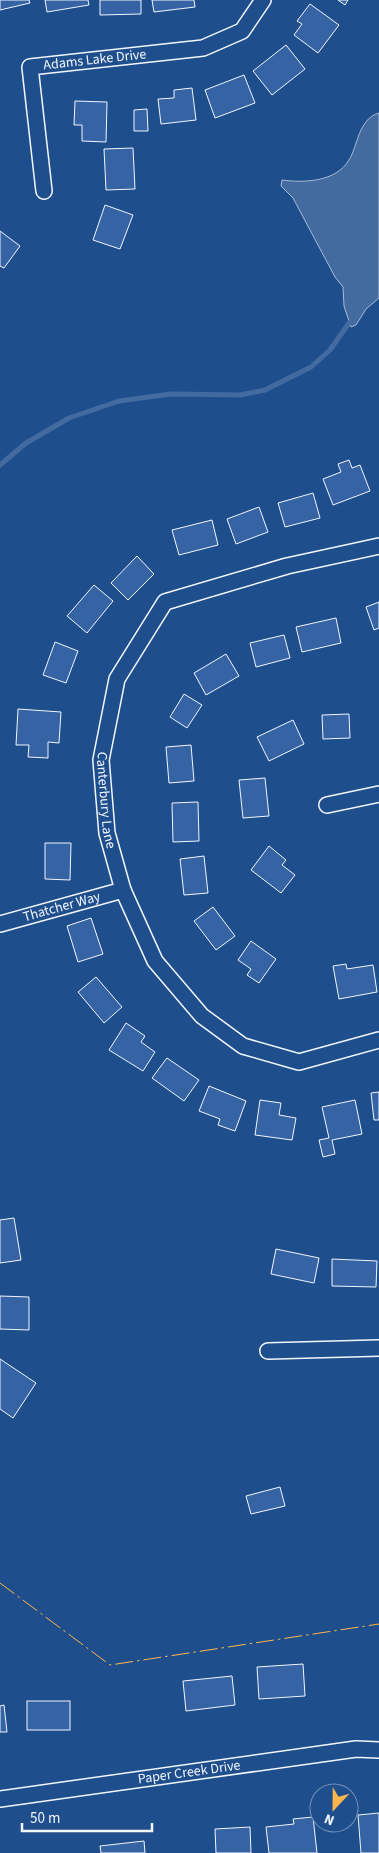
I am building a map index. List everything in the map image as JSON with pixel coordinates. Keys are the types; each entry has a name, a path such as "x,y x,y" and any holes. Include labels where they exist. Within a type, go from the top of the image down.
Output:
{"street":[{"name":"Adams Lake Drive","path":"44,191 30,67 203,48 242,31 263,0"},
{"name":"Canterbury Lane","path":"379,546 288,566 165,602 117,679 101,760 107,833 123,890 155,961 202,1016 243,1046 299,1062 379,1040"},
{"path":"327,805 379,794"},
{"name":"Thatcher Way","path":"0,924 123,890"},
{"path":"268,1351 379,1348"},
{"name":"Paper Creek Drive","path":"0,1799 356,1749 379,1750"}],"water":[{"path":"379,113 379,298 366,309 356,325 351,327 344,306 343,287 335,277 293,198 281,186 282,180 309,181 328,177 336,173 349,160 359,134 367,121"}],"building":[{"path":"0,0 29,0 30,3 0,10"},
{"path":"45,0 88,0 89,5 47,12"},
{"path":"100,0 141,0 141,14 100,15"},
{"path":"152,0 194,0 195,7 154,12"},
{"path":"338,0 348,0 345,5"},
{"path":"310,4 339,25 318,53 294,35 302,24 297,21"},
{"path":"286,45 305,69 272,95 253,71"},
{"path":"244,75 255,103 215,118 205,90"},
{"path":"192,88 196,120 161,124 158,99 174,98 174,90"},
{"path":"75,101 107,102 106,142 82,141 82,125 74,125"},
{"path":"147,109 148,131 134,131 134,110"},
{"path":"133,148 135,189 106,190 104,149"},
{"path":"105,205 133,215 120,249 93,240"},
{"path":"0,231 20,246 4,268 0,266"},
{"path":"349,460 352,468 360,465 370,491 333,505 323,479 341,472 338,464"},
{"path":"313,493 320,518 285,527 278,503"},
{"path":"259,507 268,532 236,544 227,519"},
{"path":"212,520 218,545 179,555 172,530"},
{"path":"137,556 154,574 128,600 111,583"},
{"path":"94,585 113,601 87,633 67,616"},
{"path":"379,602 379,628 374,630 366,607"},
{"path":"336,618 341,643 302,652 296,627"},
{"path":"284,635 290,658 256,667 250,643"},
{"path":"55,642 78,651 66,683 43,675"},
{"path":"226,654 239,676 206,695 194,673"},
{"path":"184,694 202,705 187,728 170,717"},
{"path":"18,709 61,712 59,743 48,742 48,758 28,757 29,745 16,745"},
{"path":"349,714 350,738 323,739 322,715"},
{"path":"293,720 304,744 269,761 257,737"},
{"path":"191,745 194,781 169,783 166,747"},
{"path":"265,778 269,816 243,818 239,780"},
{"path":"198,802 199,841 173,842 172,803"},
{"path":"45,843 71,843 70,880 45,879"},
{"path":"269,846 286,860 282,865 295,875 281,893 251,870"},
{"path":"204,856 208,893 184,895 180,859"},
{"path":"213,907 235,936 216,950 194,921"},
{"path":"91,918 103,954 78,962 67,926"},
{"path":"251,941 276,959 259,983 247,975 251,969 238,960"},
{"path":"346,964 347,969 373,965 377,992 339,999 333,966"},
{"path":"96,977 122,1007 104,1023 78,992"},
{"path":"126,1023 145,1036 141,1042 155,1052 143,1071 109,1050"},
{"path":"167,1058 199,1080 184,1101 152,1078"},
{"path":"209,1086 246,1101 235,1131 218,1125 220,1119 199,1111"},
{"path":"379,1092 379,1120 374,1120 371,1093"},
{"path":"260,1100 281,1103 279,1115 296,1118 292,1140 255,1135"},
{"path":"355,1100 362,1134 332,1140 335,1154 323,1157 319,1140 329,1138 322,1107"},
{"path":"14,1218 21,1260 0,1263 0,1220"},
{"path":"276,1249 319,1258 314,1283 271,1274"},
{"path":"332,1259 377,1261 376,1287 332,1286"},
{"path":"0,1296 29,1297 29,1330 0,1329"},
{"path":"0,1359 36,1383 13,1418 0,1409"},
{"path":"280,1487 285,1506 251,1514 246,1496"},
{"path":"303,1664 305,1696 259,1699 257,1667"},
{"path":"232,1676 235,1705 186,1711 183,1681"},
{"path":"27,1701 70,1701 70,1730 27,1730"},
{"path":"4,1705 7,1732 0,1732 0,1706"},
{"path":"379,1813 379,1853 361,1853 359,1815"},
{"path":"309,1817 309,1833 315,1833 317,1853 269,1853 266,1827 294,1824 293,1819"},
{"path":"250,1827 251,1853 216,1853 215,1829"},
{"path":"144,1841 145,1853 101,1853 100,1846"}],"waterway":[{"path":"0,465 26,443 69,418 119,401 171,394 240,395 265,390 311,367 330,350 349,323"}],"power":[{"path":"0,1583 110,1665 379,1624"}]}
